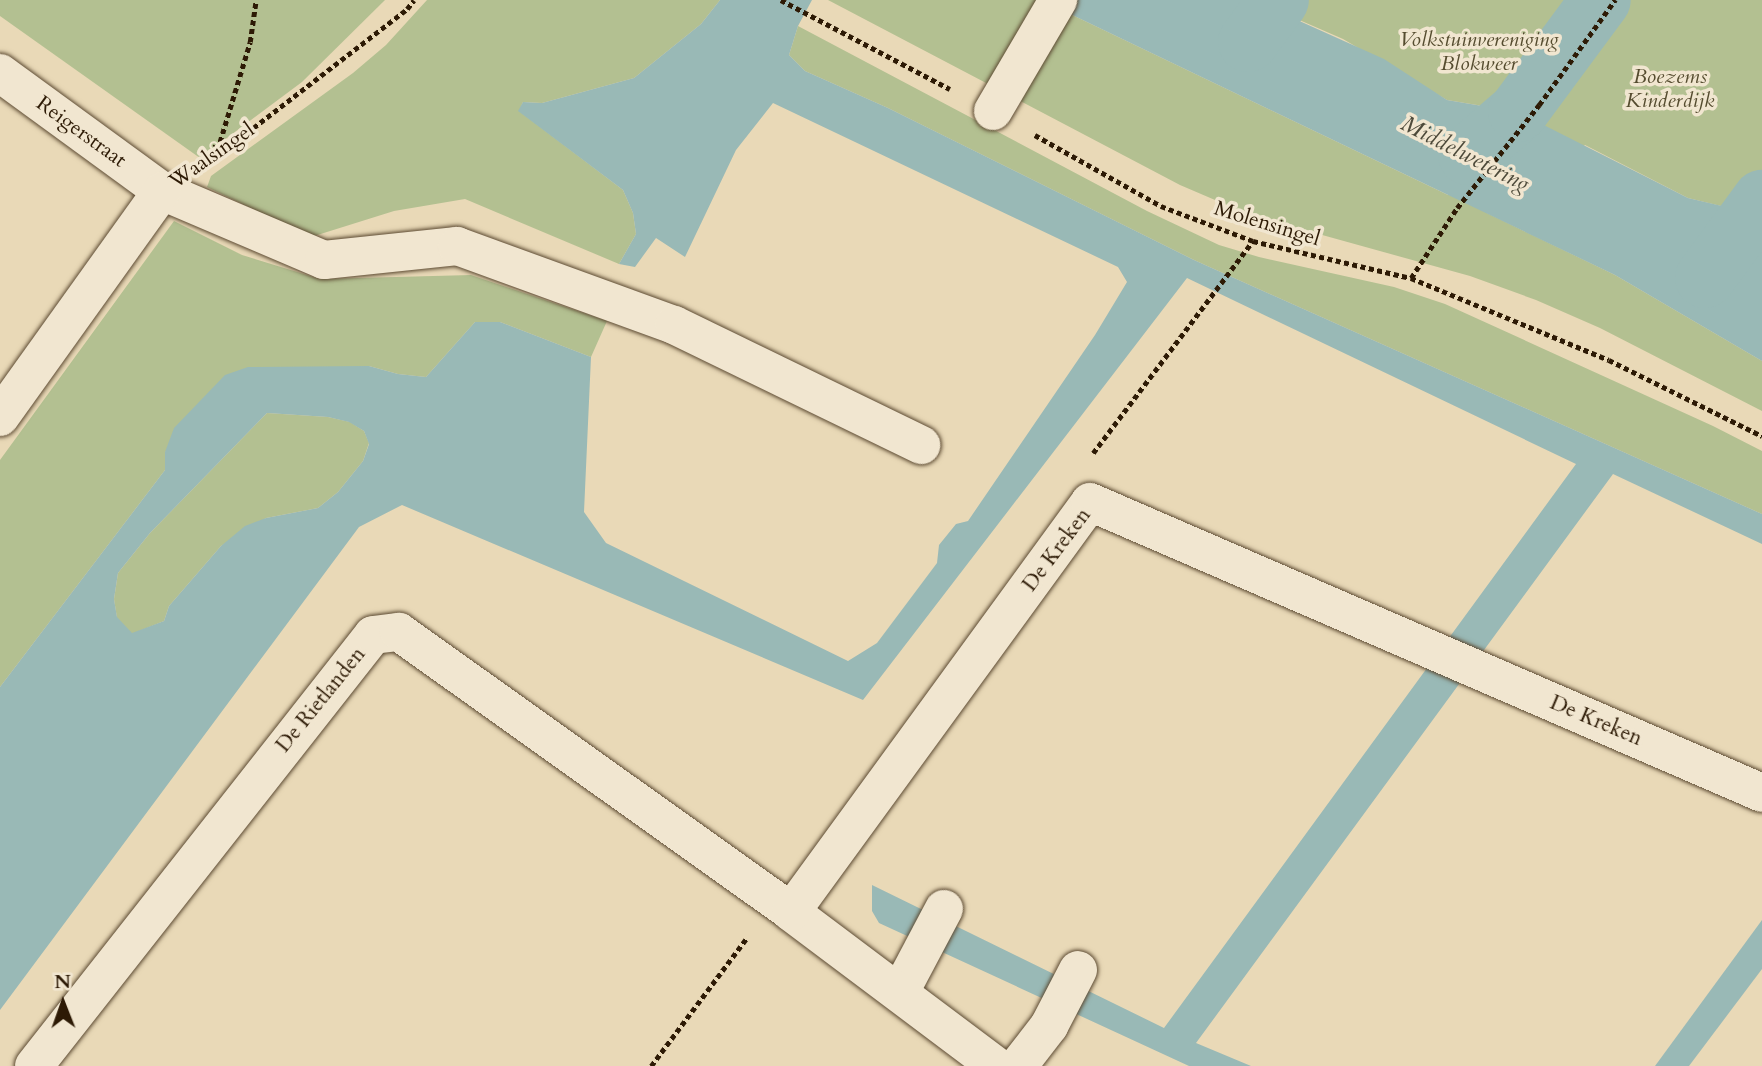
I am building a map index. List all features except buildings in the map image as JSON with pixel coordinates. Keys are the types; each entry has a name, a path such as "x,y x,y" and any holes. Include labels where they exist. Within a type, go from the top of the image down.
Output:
{"street":[{"path":"993,111 1058,0"},
{"name":"Reigerstraat","path":"0,74 162,191 324,260 457,246 674,325 921,445"},
{"name":"Waalsingel","path":"0,417 162,191"},
{"name":"De Kreken","path":"791,912 1090,502 1762,793"},
{"name":"De Rietlanden","path":"34,1066 373,635 399,632 791,912"},
{"path":"900,992 944,909"},
{"path":"791,912 996,1066"},
{"path":"1018,1066 1049,1026 1078,970"}],"path":[{"path":"215,158 250,42 256,0"},
{"name":"Waalsingel","path":"162,191 215,158 407,9 414,0"},
{"name":"Molensingel","path":"781,0 993,111 1161,206 1253,241 1411,278 1609,360 1762,436"},
{"path":"1411,278 1457,208 1539,105 1615,0"},
{"path":"1090,502 1072,481 1253,241"},
{"path":"651,1066 753,930 791,912"}],"green space":[{"path":"0,0 385,0 302,82 200,158 0,16"},
{"path":"427,0 720,0 701,24 634,78 542,103 523,102 519,111 623,190 633,213 636,234 619,264 465,199 394,211 311,237 207,187 211,176 353,73 386,45"},
{"path":"828,0 1041,0 1448,195 1507,110 1447,100 1343,39 1253,0 1762,0 1762,240 1740,229 1721,206 1688,198 1585,145 1487,213 1615,275 1762,361 1762,411 1600,328 1536,300 1470,276 1250,215 1180,185"},
{"path":"798,26 1147,211 1219,245 1259,257 1394,287 1445,304 1713,426 1762,451 1762,514 1194,260 888,108 805,71 789,55"},
{"path":"174,221 242,255 320,279 471,275 607,321 591,357 500,322 475,322 426,377 398,374 369,366 165,452 165,470 0,687 0,460"},
{"path":"267,413 328,417 350,422 364,431 369,443 363,461 338,492 318,508 266,518 221,546 169,606 164,621 132,634 117,618 114,599 118,573 150,533"}],"water":[{"path":"720,0 812,0 798,26 789,55 805,71 888,108 1194,260 1762,514 1762,544 1613,474 1196,1043 1251,1066 1189,1066 879,923 872,911 872,885 1164,1028 1576,464 1187,278 863,700 402,505 359,527 0,1010 0,687 165,470 165,452 174,428 225,375 248,367 369,366 398,374 426,377 475,322 500,322 591,357 584,512 606,543 848,661 877,643 937,563 939,545 956,524 968,521 1095,335 1127,282 1118,267 773,103 736,150 685,257 656,238 635,267 619,264 636,234 633,213 623,190 518,111 523,102 542,103 634,78 701,24","holes":["267,413 328,417 349,422 364,431 369,444 363,461 338,492 318,508 266,518 245,526 221,546 169,606 164,621 132,633 117,617 114,599 118,573 150,533"]},
{"name":"Middelwetering","path":"1041,0 1253,0 1384,59 1447,100 1518,112 1688,198 1722,206 1740,229 1762,240 1762,361 1615,275"},
{"path":"1762,920 1762,969 1689,1066 1655,1066"}],"waterway":[{"path":"1248,42 1279,0"},
{"path":"1468,155 1518,112 1601,0"},
{"path":"1705,278 1762,200"}],"park label":[{"name":"Volkstuinvereniging Blokweer","path":"1479,52"},
{"name":"Boezems Kinderdijk","path":"1670,89"}]}
